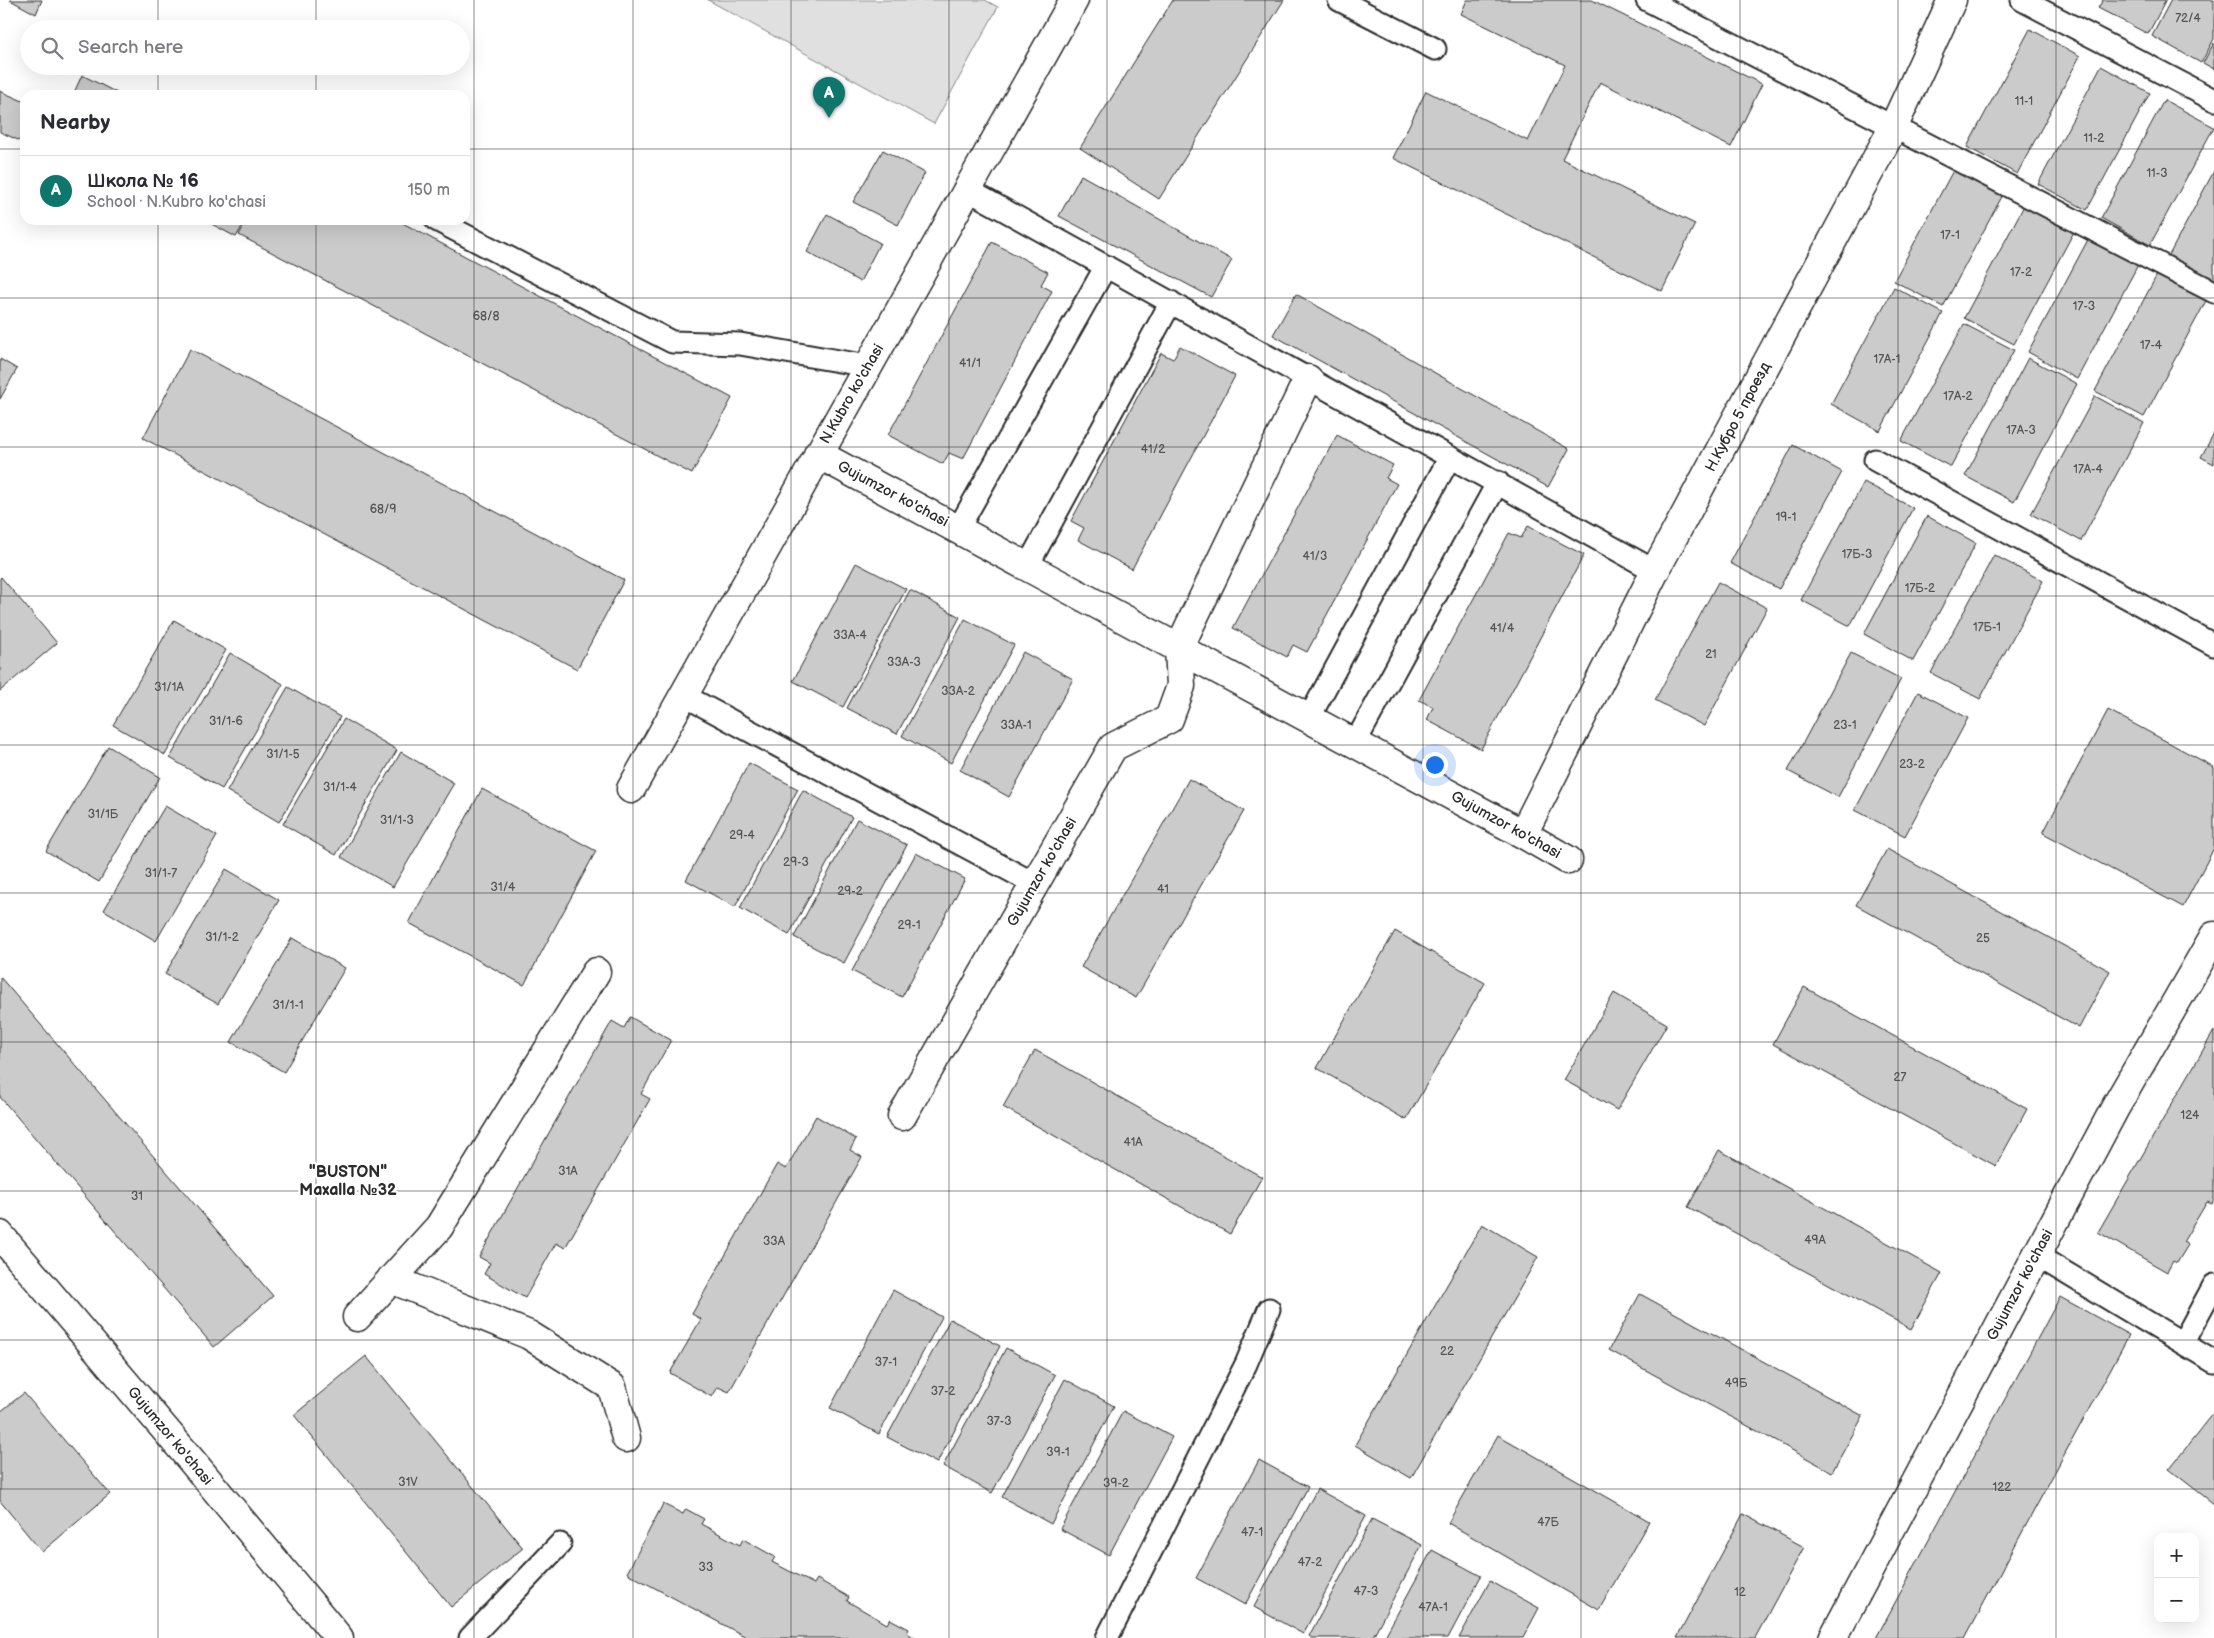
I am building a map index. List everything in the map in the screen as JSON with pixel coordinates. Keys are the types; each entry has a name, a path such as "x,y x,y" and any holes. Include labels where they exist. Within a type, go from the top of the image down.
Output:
{"street":[{"name":"N.Kubro ko'chasi","path":"631,789 1074,0"},
{"name":"Н.Кубро 5 проезд","path":"1524,834 1655,570 1893,128 1952,0"},
{"name":"Gujumzor ko'chasi","path":"902,1116 1113,747 1169,719 1181,686 1179,648 1308,379"},
{"name":"Gujumzor ko'chasi","path":"818,454 1524,834 1568,860"},
{"name":"Gujumzor ko'chasi","path":"1833,1638 2115,1108 2214,936"},
{"path":"356,1317 439,1227 596,972"},
{"name":"Gujumzor ko'chasi","path":"0,1235 191,1460 338,1638"},
{"path":"391,1279 529,1335 612,1387 626,1438"}],"lane":[{"path":"1339,0 1435,49"},
{"path":"1647,0 2214,292"},
{"path":"2022,0 2214,100"},
{"path":"968,190 1655,570"},
{"path":"446,225 672,342 740,344 868,366"},
{"path":"958,529 1106,266"},
{"path":"1028,566 1171,302"},
{"path":"1309,718 1450,457"},
{"path":"1875,460 2214,645"},
{"path":"1355,743 1498,482"},
{"path":"684,695 1036,884"},
{"path":"2036,1255 2214,1362"},
{"path":"2183,1342 2214,1285"},
{"path":"1107,1638 1246,1364 1269,1310"},
{"path":"470,1638 560,1544"}],"shaded area":[{"path":"708,0 985,0 998,7 934,124"}],"building":[{"path":"10,0 42,0 36,14"},
{"path":"1173,0 1284,0 1159,199 1080,148"},
{"path":"1467,0 1592,0 1762,84 1731,147 1600,82 1562,159 1695,224 1662,291 1393,158 1426,91 1528,141 1565,65 1461,14"},
{"path":"2103,0 2166,0 2148,34 2098,8"},
{"path":"2171,0 2214,0 2214,39 2201,63 2152,36"},
{"path":"2030,29 2080,56 2017,174 1967,147"},
{"path":"2214,43 2214,69 2203,63"},
{"path":"2101,66 2150,93 2087,210 2038,184"},
{"path":"82,75 111,90 75,90"},
{"path":"0,91 20,100 20,141 0,132"},
{"path":"2164,100 2214,127 2150,245 2101,218"},
{"path":"883,150 925,173 898,225 853,202"},
{"path":"1957,163 2006,189 1943,307 1894,281"},
{"path":"2214,171 2214,281 2168,257"},
{"path":"1081,175 1232,260 1211,297 1059,216"},
{"path":"2027,200 2077,226 2014,344 1964,318"},
{"path":"827,214 880,243 860,282 807,252"},
{"path":"213,225 243,225 236,237"},
{"path":"244,225 406,225 732,398 692,474 239,235"},
{"path":"2091,234 2140,261 2077,379 2028,352"},
{"path":"992,242 1048,272 1041,285 1052,291 963,459 949,453 943,464 888,435"},
{"path":"2158,273 2207,299 2144,417 2095,391"},
{"path":"1894,287 1943,313 1880,431 1831,404"},
{"path":"1296,294 1569,449 1548,487 1273,335"},
{"path":"1964,324 2014,350 1951,467 1901,441"},
{"path":"1180,346 1235,376 1132,569 1078,540 1084,528 1071,521 1161,353 1173,359"},
{"path":"190,349 624,580 577,669 143,438"},
{"path":"2028,358 2077,384 2014,502 1965,476"},
{"path":"0,359 17,369 0,399"},
{"path":"2095,396 2144,423 2081,541 2031,514"},
{"path":"2214,433 2214,464 2201,457"},
{"path":"1337,435 1393,465 1386,478 1397,484 1307,652 1293,645 1287,657 1233,628"},
{"path":"1793,445 1842,472 1779,589 1730,563"},
{"path":"1864,482 1913,508 1850,626 1801,600"},
{"path":"1927,516 1976,543 1913,661 1864,634"},
{"path":"1528,526 1584,555 1481,749 1427,720 1433,707 1419,700 1509,533 1521,538"},
{"path":"1994,555 2043,581 1980,699 1931,673"},
{"path":"856,563 906,589 843,707 793,681"},
{"path":"0,578 57,643 0,691"},
{"path":"1718,582 1767,608 1704,726 1655,700"},
{"path":"910,590 960,617 897,734 847,708"},
{"path":"965,619 1014,645 951,763 902,736"},
{"path":"174,620 226,650 165,755 113,725"},
{"path":"1023,652 1073,679 1009,797 960,770"},
{"path":"230,653 283,684 222,789 170,758"},
{"path":"1851,653 1901,679 1838,797 1788,771"},
{"path":"288,687 340,717 279,822 227,791"},
{"path":"1918,692 1968,718 1905,836 1855,810"},
{"path":"2108,710 2214,767 2214,848 2183,907 2043,833"},
{"path":"344,719 397,750 336,855 283,824"},
{"path":"108,746 160,777 99,882 46,851"},
{"path":"401,752 454,783 393,887 341,857"},
{"path":"749,763 798,789 735,907 686,880"},
{"path":"1189,779 1244,811 1136,998 1081,967"},
{"path":"482,789 596,851 524,985 409,923"},
{"path":"803,790 852,817 789,935 740,908"},
{"path":"165,806 217,836 156,941 104,910"},
{"path":"857,819 907,845 844,963 794,937"},
{"path":"1887,849 2110,971 2079,1028 1856,905"},
{"path":"916,853 965,879 902,997 852,971"},
{"path":"226,869 279,900 218,1004 165,974"},
{"path":"1395,931 1485,983 1406,1120 1317,1068"},
{"path":"292,938 345,968 284,1072 231,1042"},
{"path":"0,977 273,1296 214,1347 0,1097"},
{"path":"1804,987 2027,1109 1996,1166 1773,1044"},
{"path":"1614,993 1667,1024 1617,1110 1564,1080"},
{"path":"630,1017 671,1040 641,1094 650,1099 565,1248 556,1243 525,1298 484,1274 490,1263 479,1257 612,1021 624,1028"},
{"path":"2214,1031 2214,1200 2212,1204 2207,1202 2183,1242 2188,1245 2177,1263 2173,1261 2167,1272 2098,1232"},
{"path":"1035,1050 1262,1177 1230,1234 1003,1107"},
{"path":"816,1116 856,1139 850,1150 862,1157 729,1392 718,1387 712,1397 670,1373 701,1319 692,1314 777,1164 786,1169"},
{"path":"1719,1150 1942,1273 1911,1329 1688,1207"},
{"path":"1482,1224 1538,1257 1411,1478 1355,1445"},
{"path":"893,1290 942,1317 879,1434 830,1408"},
{"path":"1640,1294 1863,1416 1832,1472 1609,1350"},
{"path":"2060,1297 2129,1335 1965,1638 1876,1638"},
{"path":"950,1319 1000,1346 937,1463 887,1437"},
{"path":"1006,1348 1055,1375 992,1493 943,1466"},
{"path":"366,1356 523,1548 451,1607 294,1415"},
{"path":"1065,1379 1114,1406 1051,1524 1002,1497"},
{"path":"24,1393 110,1494 42,1552 0,1501 0,1412"},
{"path":"1123,1411 1172,1437 1109,1555 1060,1529"},
{"path":"2214,1413 2214,1504 2169,1469"},
{"path":"1498,1435 1649,1521 1599,1610 1448,1523"},
{"path":"1259,1460 1308,1487 1245,1605 1196,1578"},
{"path":"1317,1489 1366,1516 1303,1634 1254,1607"},
{"path":"663,1504 683,1514 686,1509 704,1519 701,1524 740,1545 743,1539 775,1557 772,1562 814,1584 817,1579 849,1597 847,1601 887,1624 890,1619 909,1629 907,1633 915,1638 748,1638 627,1573"},
{"path":"1743,1514 1804,1547 1755,1638 1677,1638"},
{"path":"1372,1519 1422,1545 1372,1638 1312,1638 1309,1636"},
{"path":"1432,1550 1481,1576 1448,1638 1384,1638"},
{"path":"1490,1581 1539,1608 1523,1638 1459,1638"}],"place":[{"name":"Школа № 16","path":"829,118"}],"district":[{"name":"\"BUSTON\" Maxalla №32","path":"348,1181"}]}
